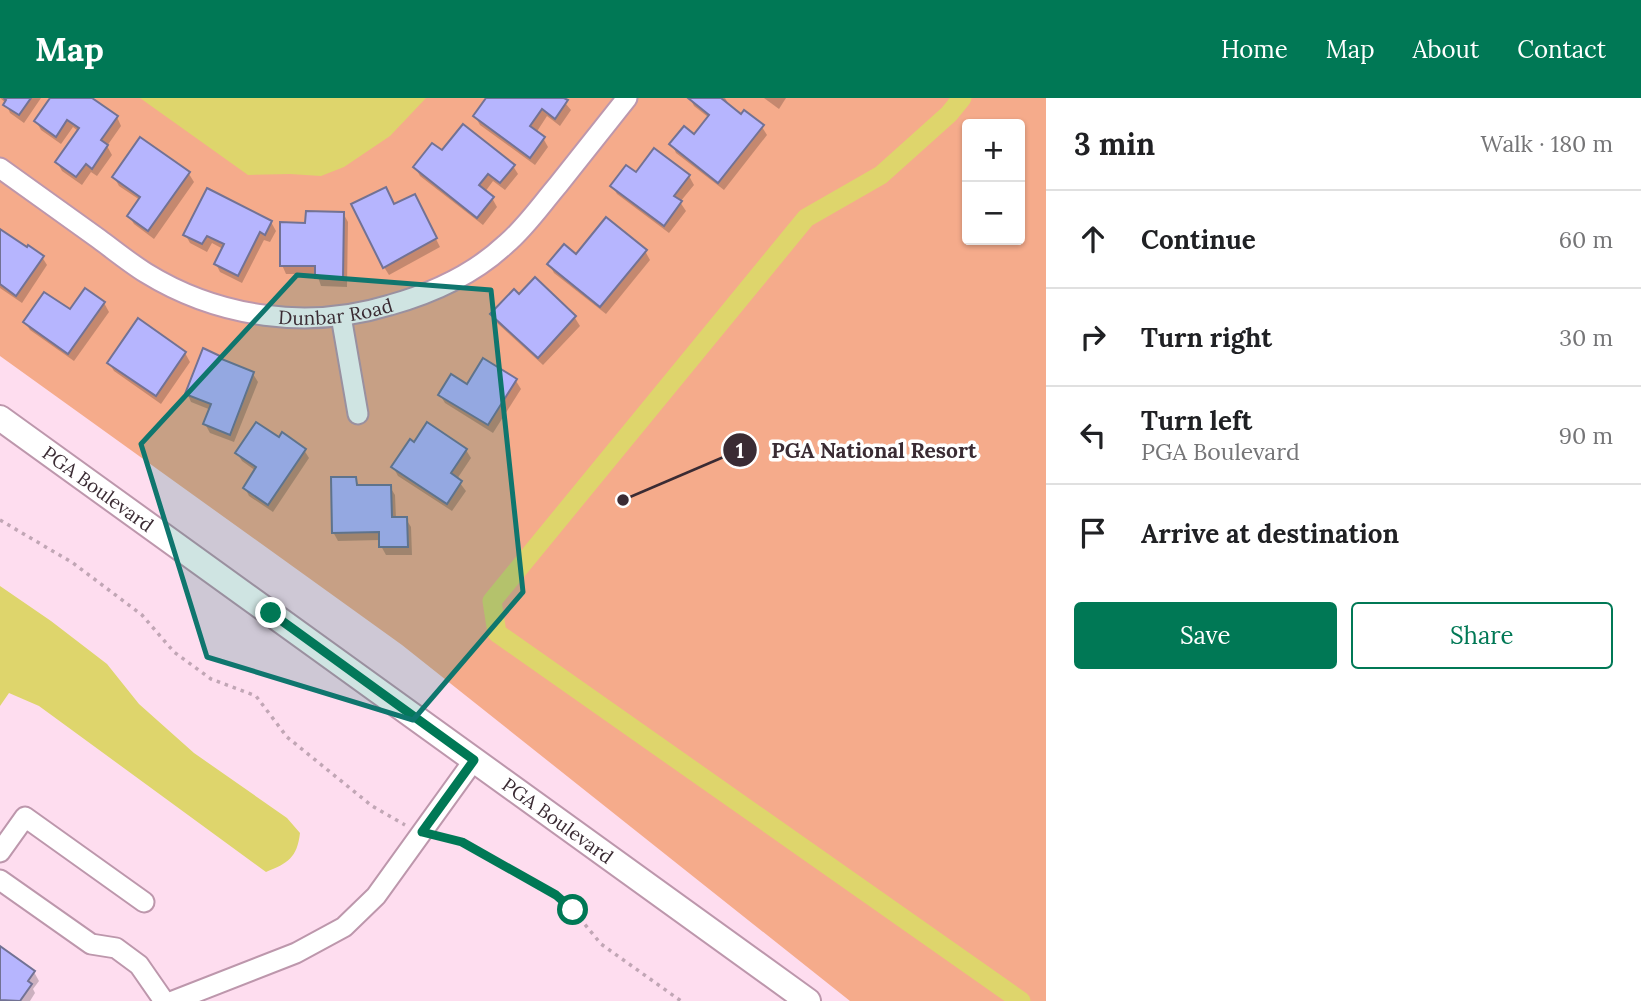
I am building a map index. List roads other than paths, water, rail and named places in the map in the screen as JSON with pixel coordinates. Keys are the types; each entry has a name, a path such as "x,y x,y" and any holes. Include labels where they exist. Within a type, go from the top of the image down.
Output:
{"main road":[{"name":"PGA Boulevard","path":"0,418 808,1001"}],"street":[{"name":"Dunbar Road","path":"0,168 147,273 186,293 228,307 275,317 341,316 417,298 457,280 482,264 526,224 628,98"},
{"path":"341,316 358,414"},
{"path":"173,1001 296,953 344,927 376,896 474,760"},
{"path":"0,852 25,817 144,902"},
{"path":"0,880 91,944 116,948 139,965 164,1001"}],"waterway":[{"path":"962,98 949,114 881,175 806,218 492,601 497,633 1021,1001"}],"place":[{"name":"PGA National Resort","path":"623,500"}]}
